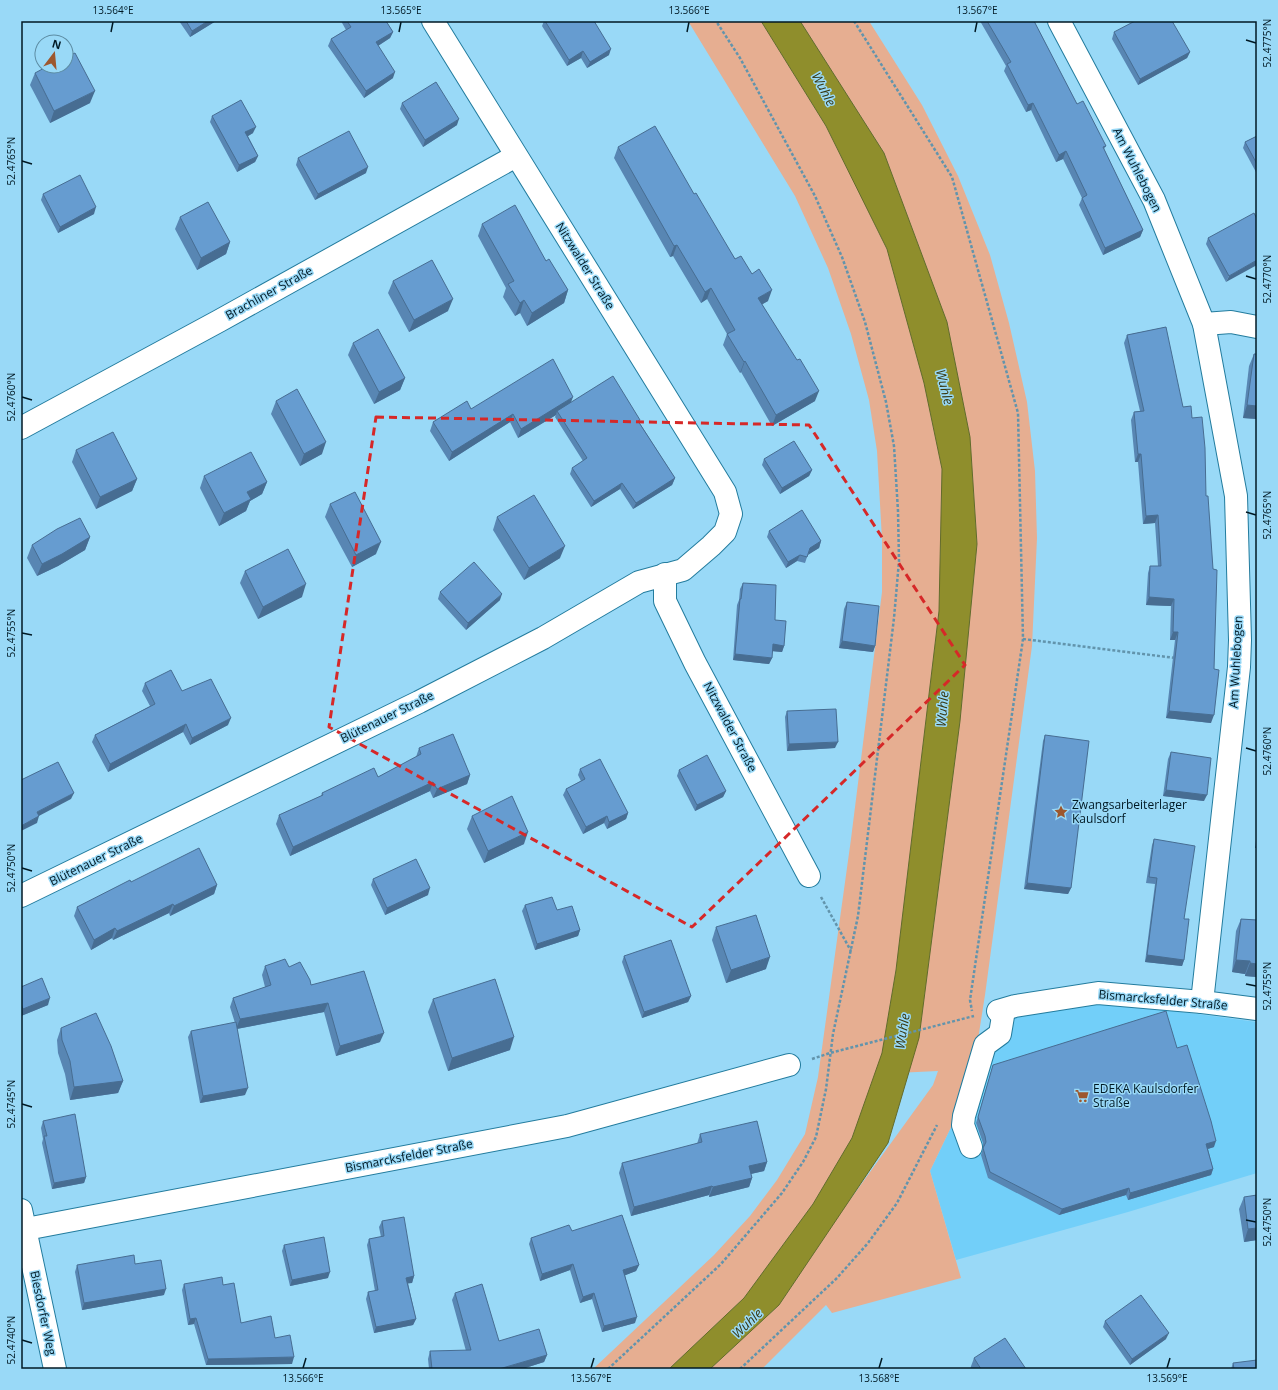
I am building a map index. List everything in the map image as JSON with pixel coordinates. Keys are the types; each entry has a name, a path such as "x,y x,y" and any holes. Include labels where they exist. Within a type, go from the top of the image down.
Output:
{"street":[{"name":"Nitzwalder Straße","path":"433,21 725,492 731,514"},
{"name":"Am Wuhlebogen","path":"1059,21 1154,200 1204,324 1236,496 1240,640 1239,666 1202,1002"},
{"name":"Brachliner Straße","path":"21,428 214,324 516,156"},
{"path":"1204,324 1231,322 1257,327"},
{"name":"Blütenauer Straße","path":"21,896 408,708 543,638 639,582 683,570 725,532 731,514"},
{"name":"Nitzwalder Straße","path":"665,574 666,601 695,664 809,876"},
{"name":"Bismarcksfelder Straße","path":"971,1147 964,1125 964,1116 985,1045 1000,1034 1001,1010 1015,1006 1098,993 1202,1002 1257,1009"},
{"name":"Bismarcksfelder Straße","path":"23,1220 567,1126 789,1065"},
{"name":"Biesdorfer Weg","path":"23,1220 55,1369"}],"path":[{"path":"608,1369 721,1264 782,1194 803,1162 816,1137 826,1089 830,1053 858,916 894,618 899,561 894,446 886,402 865,322 842,256 815,196 740,58 716,21"},
{"path":"854,21 952,177 1018,413 1023,639 970,1000 973,1017 972,1024"},
{"path":"1023,639 1177,659"},
{"path":"809,876 851,951"},
{"path":"830,1053 973,1017"},
{"path":"740,1369 837,1278 868,1243 897,1203 940,1120"}],"highlighted area":[{"path":"376,417 809,425 965,665 692,927 329,727"}],"shaded area":[{"path":"688,21 761,21 826,126 887,249 924,383 942,469 939,611 896,970 882,1053 919,1038 960,721 977,544 970,437 947,322 884,153 800,21 869,21 922,105 958,176 990,255 1009,323 1027,402 1035,471 1037,538 1032,646 976,1052 954,1121 930,1171 961,1278 832,1313 826,1305 762,1369 710,1369 779,1305 844,1208 933,1085 938,1071 875,1074 852,1138 813,1204 744,1298 669,1369 593,1369 714,1255 750,1216 777,1180 805,1134 818,1077 851,839 882,592 882,539 877,451 869,400 851,334 828,268 795,196"},
{"path":"1102,1004 1129,1005 1257,1022 1257,1173 1128,1212 956,1260 930,1171 954,1121 976,1052 992,1023 1038,1011"}],"water":[{"name":"Wuhle","path":"761,21 800,21 884,153 947,322 970,437 977,544 960,721 919,1038 888,1143 779,1305 710,1369 669,1369 744,1298 813,1204 852,1138 882,1053 896,970 939,611 942,469 924,383 887,249 826,126"}],"building":[{"path":"186,21 208,21 192,31"},
{"path":"347,21 386,21 393,32 376,42 395,72 366,91 331,39 351,27"},
{"path":"545,21 594,21 611,49 590,62 583,51 569,60"},
{"path":"987,21 1034,21 1077,104 1083,101 1106,146 1103,147 1143,230 1105,248 1082,198 1087,195 1066,151 1059,155 1033,103 1028,105 1007,64 1011,62"},
{"path":"1135,21 1172,21 1190,52 1140,79 1114,32"},
{"path":"74,53 95,91 54,111 36,74 74,74"},
{"path":"436,82 459,119 425,140 402,103"},
{"path":"241,100 256,127 245,132 258,156 239,165 212,116"},
{"path":"655,126 694,194 696,193 735,259 741,256 752,274 759,269 772,290 758,298 797,360 800,359 819,391 776,415 745,361 744,362 727,334 735,330 711,288 705,292 677,245 674,246 618,147"},
{"path":"349,131 368,167 318,194 298,158"},
{"path":"1257,136 1257,164 1245,142"},
{"path":"80,175 96,207 60,227 43,194"},
{"path":"208,202 230,242 201,258 180,217"},
{"path":"515,205 546,261 549,259 568,290 532,313 524,300 520,303 508,284 514,281 482,224"},
{"path":"1254,213 1257,219 1257,260 1229,276 1208,238"},
{"path":"432,260 453,299 414,320 393,281"},
{"path":"1166,327 1183,407 1191,406 1192,418 1202,417 1205,448 1206,496 1208,496 1213,569 1217,570 1214,669 1219,670 1214,715 1169,711 1178,632 1173,632 1174,599 1149,597 1150,566 1161,566 1158,515 1146,516 1141,454 1138,454 1134,412 1144,411 1127,335"},
{"path":"378,329 405,378 379,392 353,343"},
{"path":"1254,354 1257,354 1257,406 1247,405"},
{"path":"553,359 573,397 521,429 513,414 452,452 433,422 467,401 471,409"},
{"path":"613,376 640,420 638,421 675,478 636,503 622,483 594,501 572,468 587,458 557,411"},
{"path":"297,389 326,442 304,454 276,401"},
{"path":"113,432 137,479 100,497 76,450"},
{"path":"794,441 812,470 782,488 764,459"},
{"path":"251,452 267,482 247,492 251,499 224,513 204,476"},
{"path":"355,492 381,542 356,555 330,504"},
{"path":"534,495 565,546 529,568 497,517"},
{"path":"802,510 821,541 810,548 807,557 800,555 788,562 769,531"},
{"path":"80,518 90,537 42,564 32,545 57,529"},
{"path":"288,549 306,584 263,607 245,571"},
{"path":"474,562 502,594 468,623 440,592"},
{"path":"743,583 776,585 775,620 786,621 784,646 773,644 772,658 735,654"},
{"path":"847,602 879,606 875,646 842,641"},
{"path":"171,670 182,691 211,679 231,718 192,738 186,724 110,764 95,735 155,704 145,683"},
{"path":"836,709 838,742 789,744 787,711"},
{"path":"453,734 470,775 437,789 433,782 293,847 279,815 323,795 322,793 374,768 378,777 421,754 419,748"},
{"path":"1045,735 1089,741 1071,888 1027,883"},
{"path":"1171,752 1211,758 1207,795 1166,790"},
{"path":"707,755 726,791 697,805 679,770"},
{"path":"600,759 628,813 609,822 607,816 586,827 566,789 585,779 580,769"},
{"path":"58,762 74,793 37,812 39,816 21,826 21,780"},
{"path":"512,796 528,832 488,851 472,816"},
{"path":"1154,839 1195,846 1184,919 1189,919 1184,960 1147,955 1157,878 1149,877"},
{"path":"199,848 217,885 117,931 115,928 94,940 77,907 130,880 131,882"},
{"path":"416,859 430,888 387,908 373,879"},
{"path":"552,897 557,910 572,906 580,930 537,944 525,905"},
{"path":"756,915 770,957 731,970 716,927"},
{"path":"1241,919 1257,920 1257,964 1250,963 1250,961 1236,960"},
{"path":"671,940 691,996 644,1012 624,956"},
{"path":"285,959 289,967 300,962 310,980 311,985 364,971 384,1033 340,1046 328,1003 240,1019 233,998 271,985 265,966"},
{"path":"42,978 50,998 23,1009 21,1004 21,987"},
{"path":"495,979 514,1037 452,1058 433,999"},
{"name":"EDEKA Kaulsdorfer Straße","path":"1166,1011 1177,1048 1187,1045 1211,1121 1216,1141 1206,1144 1213,1169 1130,1193 1129,1188 1062,1209 990,1172 983,1148 986,1142 985,1136 978,1117 993,1065"},
{"path":"96,1013 111,1046 123,1081 74,1087 70,1061 62,1040 61,1028"},
{"path":"236,1022 248,1088 203,1096 191,1031"},
{"path":"75,1114 86,1177 54,1183 44,1136 47,1136 43,1121"},
{"path":"757,1121 767,1162 749,1166 752,1178 712,1186 634,1207 622,1163 702,1142 700,1134"},
{"path":"1257,1195 1257,1228 1248,1229 1244,1197"},
{"path":"622,1215 639,1265 623,1270 637,1317 604,1326 594,1293 583,1297 573,1264 542,1274 531,1238 569,1225 572,1231"},
{"path":"404,1217 414,1276 406,1278 416,1319 376,1327 368,1292 378,1290 369,1239 384,1236 382,1221"},
{"path":"324,1237 330,1272 292,1280 284,1245"},
{"path":"134,1255 135,1264 161,1260 166,1289 84,1303 77,1265"},
{"path":"222,1277 223,1285 234,1283 241,1323 271,1316 275,1338 290,1335 294,1357 208,1359 196,1318 190,1319 184,1284"},
{"path":"482,1284 499,1341 539,1329 547,1355 499,1369 432,1369 430,1351 471,1350 455,1293"},
{"path":"1141,1295 1169,1333 1132,1359 1105,1321"},
{"path":"1005,1338 1026,1369 981,1369 974,1358"},
{"path":"1257,1360 1257,1369 1234,1369 1233,1363"}],"place":[{"name":"Zwangsarbeiterlager Kaulsdorf","path":"1061,812"},
{"name":"EDEKA Kaulsdorfer Straße","path":"1082,1096"}]}
